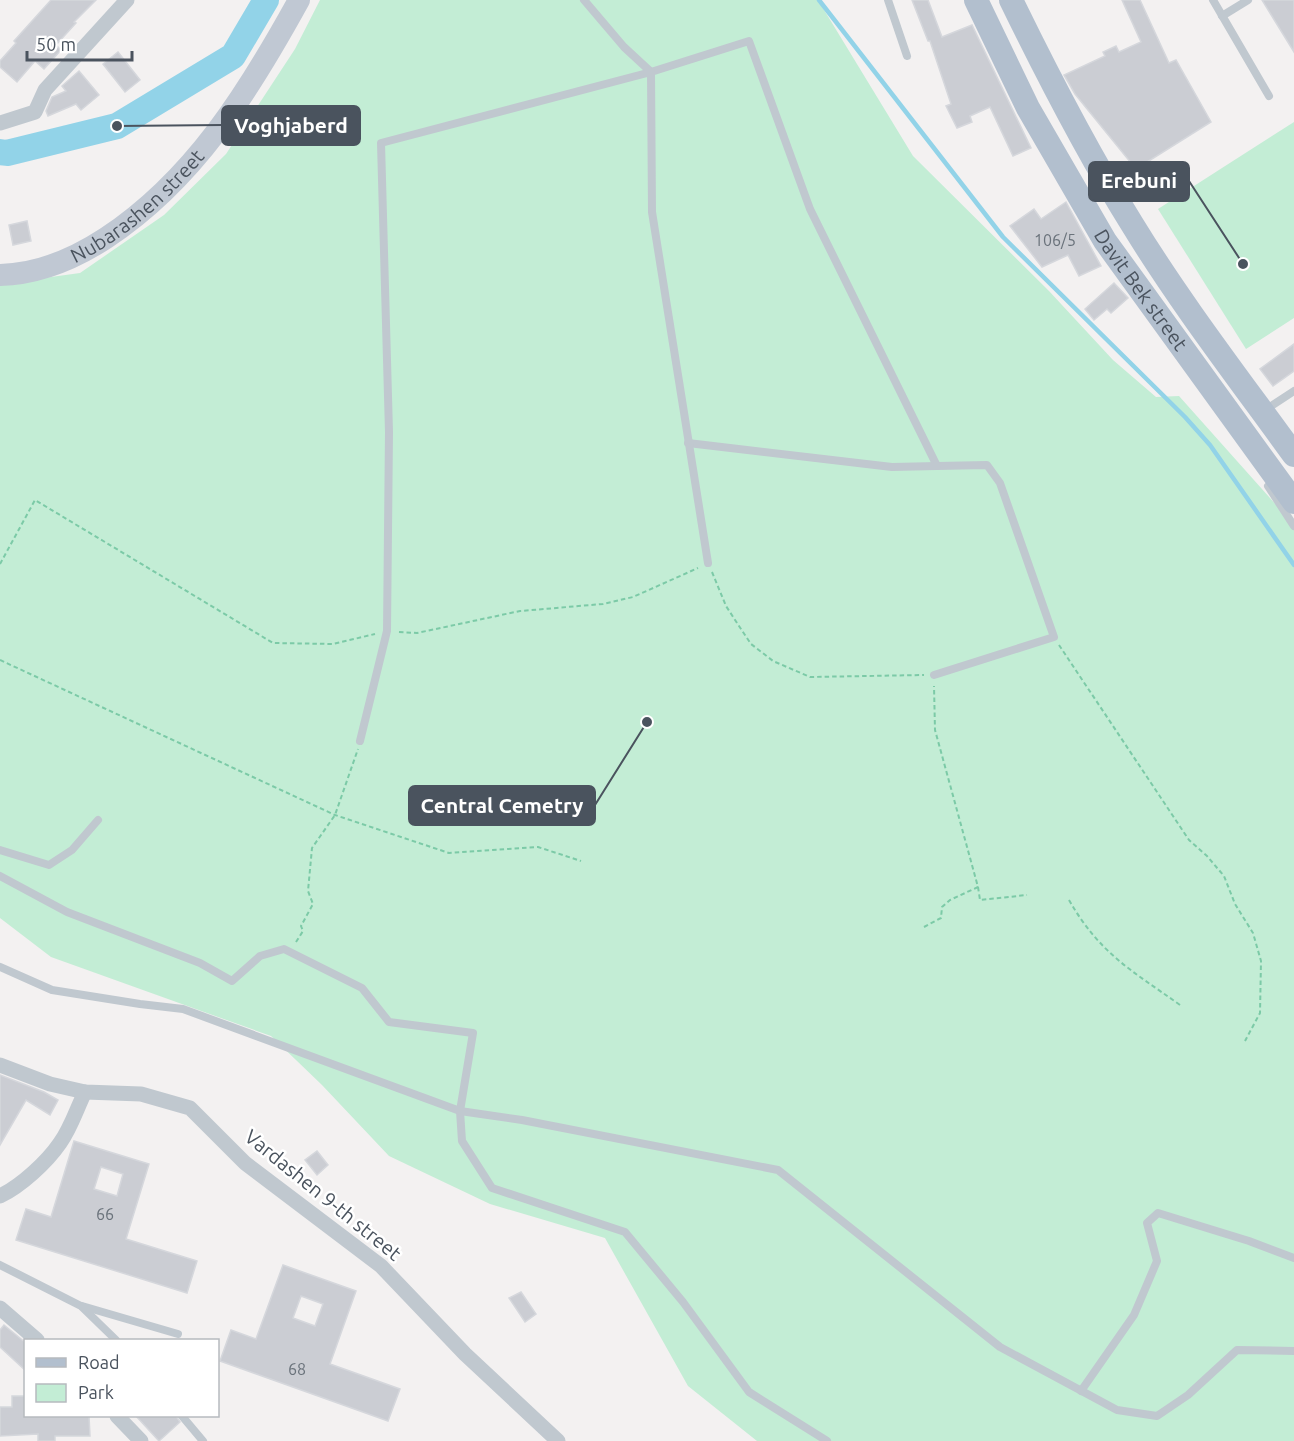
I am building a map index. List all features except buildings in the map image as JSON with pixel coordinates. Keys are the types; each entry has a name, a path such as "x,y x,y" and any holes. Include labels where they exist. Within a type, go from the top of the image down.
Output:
{"main road":[{"name":"Nubarashen street","path":"0,275 13,275 48,267 80,255 121,228 164,193 209,143 249,87 298,0"},
{"name":"Davit Bek street","path":"976,0 1028,108 1105,241 1249,448 1294,502"},
{"name":"Davit Bek street","path":"1011,0 1053,88 1132,224 1294,455"}],"street":[{"path":"0,123 35,112 45,90 127,0"},
{"name":"Vardashen 9-th street","path":"0,1065 50,1084 85,1092 141,1094 190,1108 245,1162 381,1266 465,1354 558,1441"},
{"path":"0,1196 16,1187 60,1143 85,1092"},
{"path":"0,1308 35,1339"},
{"path":"118,1417 141,1441"}],"lane":[{"path":"584,0 624,46 651,72 652,212 708,563"},
{"path":"888,0 907,56"},
{"path":"1213,0 1269,96"},
{"path":"1222,16 1248,0"},
{"path":"360,741 387,631 389,432 381,143 651,72 749,40 810,210 938,466"},
{"path":"1263,412 1294,390"},
{"path":"688,443 892,467 987,465 1000,483 1054,638 934,675"},
{"path":"1264,479 1294,526"},
{"path":"0,850 49,865 72,850 98,820"},
{"path":"0,876 67,912 200,963 232,981 260,956 284,950 362,988 389,1022 473,1033 460,1111 462,1141 492,1188 625,1232 683,1302 748,1392 827,1441"},
{"path":"0,967 52,990 183,1009 460,1111 522,1120 778,1170 1000,1347 1117,1410 1157,1416 1188,1395 1237,1350 1294,1352"},
{"path":"1081,1391 1134,1315 1157,1262 1147,1223 1158,1213 1249,1241 1294,1258"},
{"path":"0,1265 81,1306 178,1334"},
{"path":"81,1306 114,1339"},
{"path":"183,1417 203,1441"}],"path":[{"path":"0,564 35,500 273,644 333,644 387,631 417,633 520,611 603,604 633,597 708,563 726,606 739,626 751,644 772,661 810,677 934,675 935,730 980,900 1028,895"},
{"path":"1054,638 1189,840 1224,876 1236,904 1253,933 1261,961 1260,1013 1245,1041"},
{"path":"0,660 335,815 449,853 538,847 581,861"},
{"path":"292,953 297,938 303,931 301,926 314,904 308,891 312,848 335,815 342,792 351,774 360,741"},
{"path":"924,927 941,918 942,907 950,900 978,887"},
{"path":"1069,900 1082,923 1097,941 1128,970 1180,1005"}],"green space":[{"path":"320,0 818,0 913,156 1049,291 1113,360 1156,397 1179,396 1294,525 1294,1441 757,1441 688,1386 605,1238 490,1204 389,1156 322,1085 271,1036 51,957 0,918 0,284 80,273 164,215 226,154 295,49"},
{"path":"1294,122 1294,318 1246,349 1158,209"}],"waterway":[{"path":"0,152 7,153 117,126 233,56 266,0"},
{"path":"819,0 1003,237 1185,417 1210,445 1294,565"}],"place":[{"name":"Voghjaberd","path":"117,126"},
{"name":"Erebuni","path":"1243,264"},
{"name":"Central Cemetry","path":"647,722"}]}
